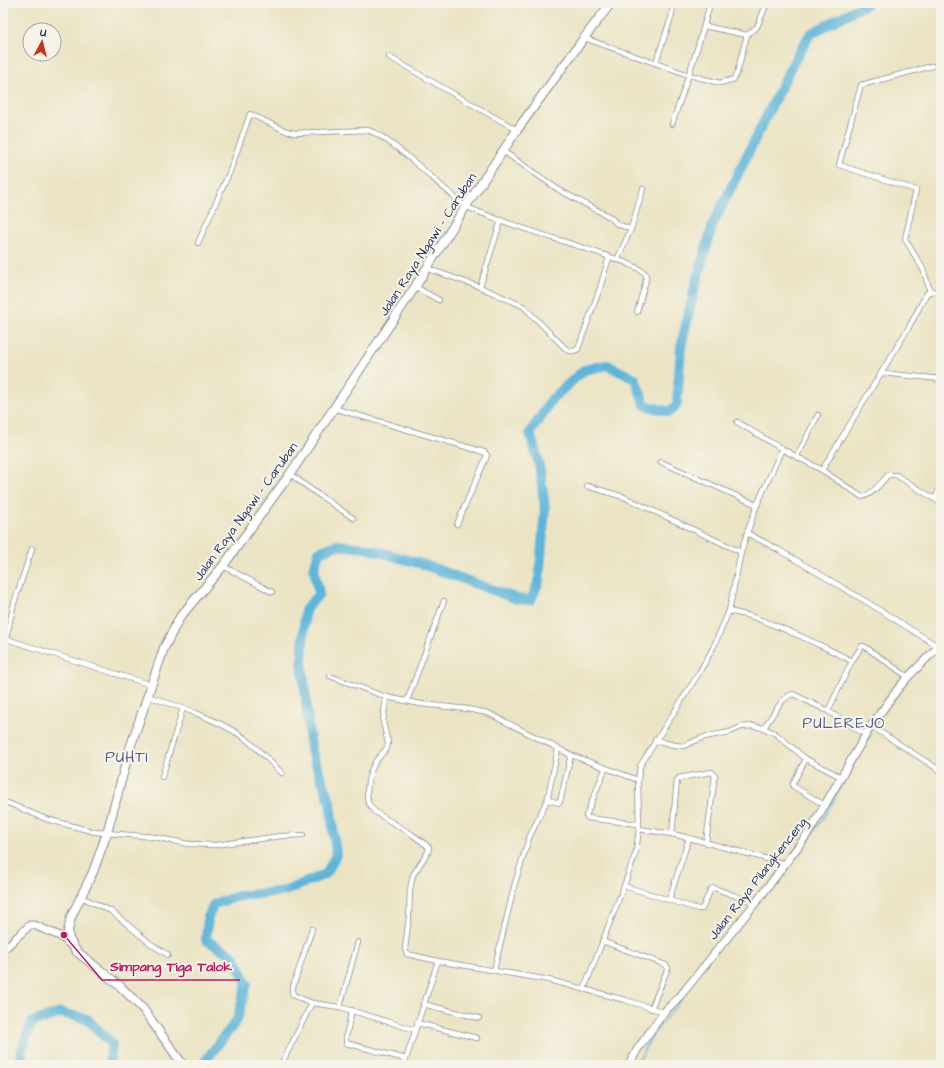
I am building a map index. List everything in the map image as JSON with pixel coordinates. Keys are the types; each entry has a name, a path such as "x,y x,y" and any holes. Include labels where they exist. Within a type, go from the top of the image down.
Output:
{"highway":[{"name":"Jalan Raya Ngawi - Caruban","path":"68,927 93,872 107,833 128,755 147,696 164,648 176,623 223,566 290,474 415,287 466,206 517,130 611,3"},
{"path":"68,927 69,939 76,952 95,965 135,1000 153,1022 183,1065"}],"main road":[{"name":"Jalan Raya Pilangkenceng","path":"629,1065 637,1050 664,1012 681,995 786,864 809,832 826,806 871,726 908,677 940,646"},
{"path":"3,950 30,924 56,934 74,948"},
{"path":"56,934 64,931 68,927"}],"street":[{"path":"656,62 671,18 674,3"},
{"path":"672,124 689,75 710,3"},
{"path":"584,38 656,62 689,75 720,83 734,79 738,73 747,35 757,27 767,3"},
{"path":"704,26 747,35"},
{"path":"389,57 517,130"},
{"path":"822,470 930,291 923,269 905,239 916,190 840,165 861,85 932,66"},
{"path":"198,243 230,171 250,114 286,131 295,133 362,130 372,131 411,160 466,206 501,220 609,257 641,270 646,274 646,280 637,312"},
{"path":"503,151 559,190 610,217 617,224 631,229"},
{"path":"617,260 631,229 643,190"},
{"path":"480,287 501,220"},
{"path":"426,268 480,287 523,306 569,351 574,352 578,348 600,288 609,257"},
{"path":"415,287 439,300"},
{"path":"930,291 941,293"},
{"path":"881,373 941,379"},
{"path":"333,408 484,452 487,455 486,458 457,524"},
{"path":"797,456 818,415"},
{"path":"737,422 782,449 822,470 862,497 865,497 888,475 892,474 896,475 941,504"},
{"path":"584,989 636,852 639,827 638,780 640,766 655,740 699,673 713,648 729,611 741,552 747,533 757,505 782,449"},
{"path":"661,462 757,505"},
{"path":"290,474 353,518"},
{"path":"935,499 941,485"},
{"path":"587,486 624,497 741,552"},
{"path":"747,533 779,550 940,646"},
{"path":"32,549 4,639 151,685"},
{"path":"223,566 272,592"},
{"path":"407,702 444,601"},
{"path":"729,611 751,617 786,631 833,651 852,661"},
{"path":"828,711 852,661 862,646 908,677"},
{"path":"330,676 386,697 407,702 488,713 570,755 638,780"},
{"path":"764,728 783,700 789,695 793,694 828,711 866,735"},
{"path":"147,696 183,708 237,733 282,773"},
{"path":"386,697 383,722 388,743 387,748 375,762 371,771 368,782 368,803 375,812 413,835 429,847 428,852 412,879 405,952 409,955 438,961 549,980 664,1012"},
{"path":"162,777 183,708"},
{"path":"655,740 684,746 704,737 730,732 741,727 752,726 764,728 776,734 806,759 841,777"},
{"path":"871,726 941,770"},
{"path":"494,970 515,883 529,838 548,798 558,748"},
{"path":"548,798 559,803 560,802 570,755"},
{"path":"806,759 793,783 793,786 826,806"},
{"path":"606,769 586,816 588,818 672,834 786,864"},
{"path":"672,834 677,780 680,778 712,772 715,776 706,842"},
{"path":"3,801 31,813 61,823 107,833 154,837 173,842 201,845 302,835"},
{"path":"669,900 689,838"},
{"path":"624,886 702,909 711,889 714,888 755,903"},
{"path":"81,897 111,911 151,944 168,955"},
{"path":"312,928 292,990 293,995 312,1003 352,1010 414,1030"},
{"path":"602,941 664,963 668,967 651,1009"},
{"path":"340,1007 358,942"},
{"path":"404,1065 414,1030 438,961"},
{"path":"281,1065 296,1038 312,1003"},
{"path":"423,1004 479,1018"},
{"path":"352,1010 346,1036 346,1043 406,1059"},
{"path":"417,1023 478,1038"}],"waterway":[{"path":"202,1065 237,1020 247,984 234,956 206,940 208,917 214,904 239,896 285,891 326,874 336,855 330,802 311,750 302,661 305,610 319,594 314,569 319,552 337,545 365,548 425,565 517,599 531,600 539,581 545,508 539,464 530,433 551,400 584,370 607,365 635,379 645,405 670,412 677,404 681,347 694,290 713,224 791,67 810,34 868,3"},
{"path":"812,833 823,819 871,734"},
{"path":"779,878 809,838"},
{"path":"636,1065 653,1034 682,998"},
{"path":"22,1065 22,1050 32,1022 61,1013 87,1019 112,1044 109,1065"}],"place":[{"name":"Simpang Tiga Talok","path":"64,935"}],"district":[{"name":"PULEREJO","path":"844,723"},
{"name":"PUHTI","path":"127,757"}]}
